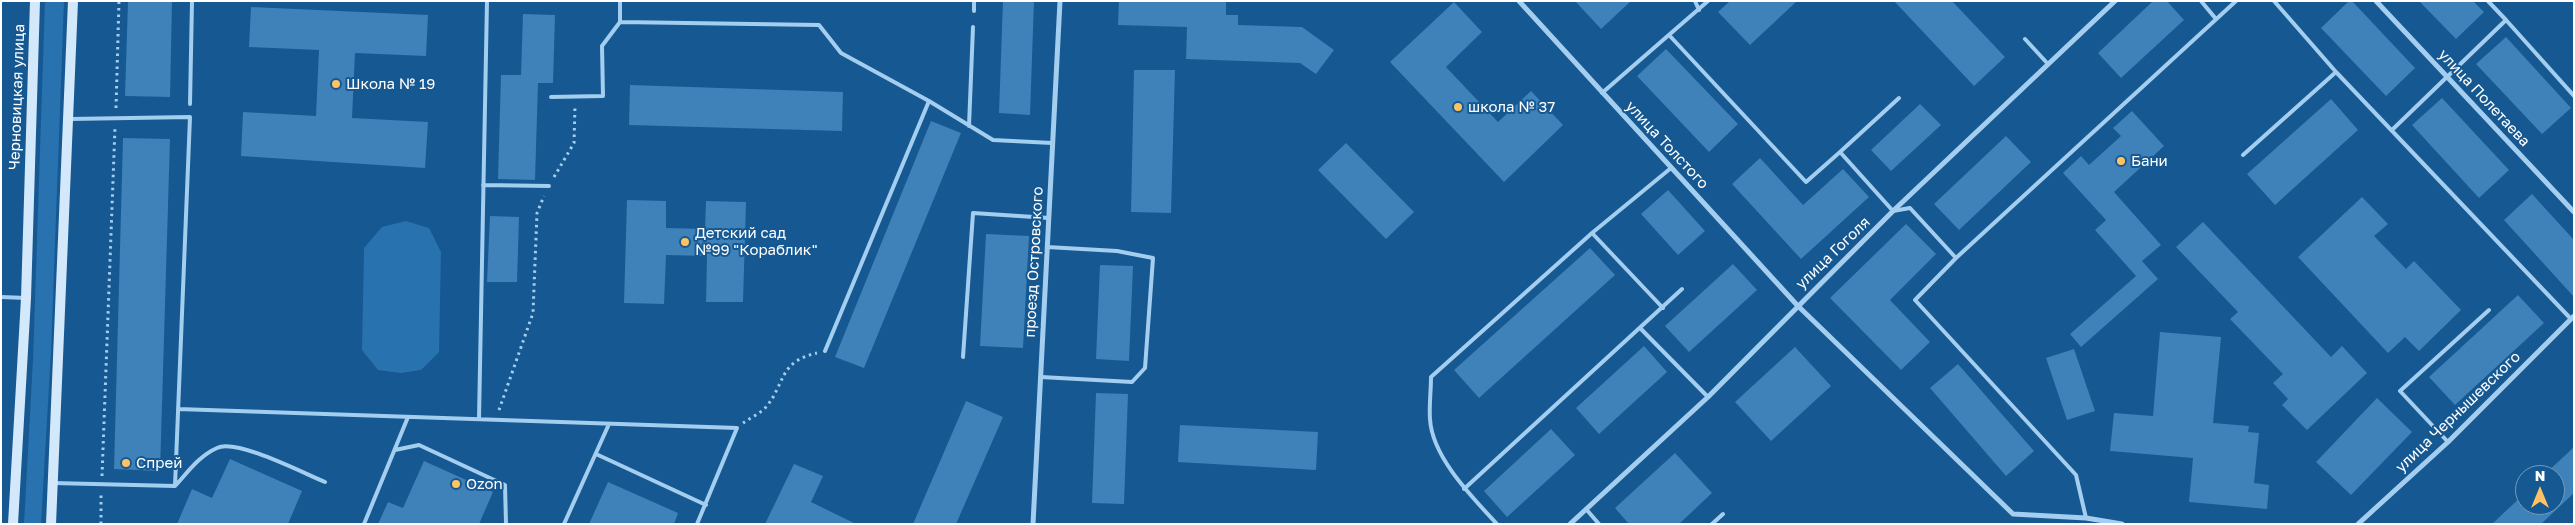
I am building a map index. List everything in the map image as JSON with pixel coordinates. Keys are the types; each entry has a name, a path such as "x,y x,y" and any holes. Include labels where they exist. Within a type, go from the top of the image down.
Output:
{"main road":[{"name":"Черновицкая улица","path":"13,524 26,298 35,1"},
{"path":"51,524 73,1"}],"street":[{"name":"проезд Островского","path":"1033,524 1060,1"},
{"name":"улица Толстого","path":"1519,1 1797,305 2013,514 2086,518 2122,524"},
{"name":"улица Гоголя","path":"1570,524 1708,397 1797,305 1893,211 2115,1"},
{"name":"улица Полетаева","path":"2376,1 2574,212"},
{"name":"улица Чернышевского","path":"2358,524 2448,442 2572,317"}],"lane":[{"path":"190,104 192,1"},
{"path":"479,420 487,1"},
{"path":"551,97 603,96 602,46 620,22 620,1"},
{"path":"974,1 974,11"},
{"path":"1695,1 1699,10"},
{"path":"1602,93 1708,1"},
{"path":"2201,1 2216,18"},
{"path":"2086,518 2076,475 1915,300 1956,258 2236,1"},
{"path":"2274,1 2336,72 2572,317"},
{"path":"2488,1 2574,96"},
{"path":"2392,130 2506,20"},
{"path":"620,22 819,25 841,53 929,101 993,140 1052,143"},
{"path":"969,126 973,27"},
{"path":"1669,35 1806,182 1899,98"},
{"path":"2025,40 2048,64"},
{"path":"2243,155 2336,72"},
{"path":"825,351 929,101"},
{"path":"69,120 190,117 175,486"},
{"path":"1840,152 1893,211 1910,208 1956,258"},
{"path":"1497,524 1464,489 1435,444 1430,420 1431,377 1592,233 1670,168"},
{"path":"484,185 549,186"},
{"path":"963,357 972,213 1049,218"},
{"path":"1592,233 1663,308"},
{"path":"1041,377 1132,382 1145,368 1153,258 1117,251 1047,247"},
{"path":"1464,489 1682,289"},
{"path":"1,297 26,298"},
{"path":"2448,442 2400,391 2489,310"},
{"path":"1640,328 1708,397"},
{"path":"178,409 737,428 697,524"},
{"path":"364,524 408,417"},
{"path":"564,524 610,424"},
{"path":"396,450 419,444 505,484 506,524"},
{"path":"175,486 196,462 219,446 248,449 325,482"},
{"path":"596,454 706,504"},
{"path":"53,483 175,486"},
{"path":"1586,509 1599,524"},
{"path":"1712,524 1723,514"}],"path":[{"path":"101,524 119,1"},
{"path":"496,420 533,313 537,213 549,186 574,143 575,96"},
{"path":"737,428 766,408 787,368 808,355 825,351"}],"shaded area":[{"path":"45,1 64,1 51,351 41,524 24,524 33,360"},
{"path":"406,221 429,228 441,252 439,352 421,370 401,373 378,370 362,350 364,248 382,227"}],"building":[{"path":"128,1 172,1 170,97 125,96"},
{"path":"1003,1 1034,1 1030,115 999,113"},
{"path":"1119,1 1226,1 1226,15 1238,15 1238,25 1302,27 1334,50 1316,74 1300,63 1186,59 1187,27 1118,25"},
{"path":"1575,1 1631,1 1601,29"},
{"path":"1730,1 1797,1 1750,45 1718,12"},
{"path":"1894,1 1952,1 2005,57 1974,86"},
{"path":"2153,1 2167,1 2184,20 2121,78 2098,53"},
{"path":"2349,1 2352,1 2415,68 2386,96 2321,28"},
{"path":"2419,1 2473,1 2484,12 2456,39"},
{"name":"школа № 37","path":"1454,2 1482,32 1446,67 1498,122 1531,91 1563,125 1504,182 1390,62"},
{"name":"Школа № 19","path":"251,7 428,15 426,56 355,53 352,118 428,122 425,168 241,156 243,112 316,116 319,50 249,47"},
{"path":"523,14 555,15 553,83 538,83 535,180 498,179 501,75 521,75"},
{"path":"2506,37 2571,108 2542,134 2476,64"},
{"path":"1666,49 1738,124 1709,152 1637,76"},
{"path":"1134,70 1175,70 1171,213 1131,212"},
{"path":"630,85 843,92 842,131 629,125"},
{"path":"2442,98 2509,170 2479,198 2412,125"},
{"path":"2331,99 2358,130 2275,205 2247,174"},
{"path":"1920,104 1941,125 1891,171 1871,150"},
{"path":"2132,111 2164,146 2114,192 2161,245 2142,261 2158,279 2081,347 2070,334 2136,276 2095,230 2106,220 2063,173 2081,156 2089,165 2121,136 2113,128"},
{"path":"931,121 961,133 864,368 835,357"},
{"path":"2006,136 2031,162 1959,230 1934,204"},
{"path":"123,138 170,139 160,471 114,469"},
{"path":"1346,143 1414,212 1386,239 1318,170"},
{"path":"1760,158 1803,205 1843,169 1869,197 1801,259 1732,184"},
{"path":"1668,190 1705,231 1678,255 1641,214"},
{"path":"2532,194 2574,240 2574,297 2504,220"},
{"path":"2362,197 2388,224 2374,236 2406,269 2414,261 2461,310 2419,351 2405,337 2388,353 2298,257"},
{"name":"Детский сад №99 \"Кораблик\"","path":"627,200 666,201 666,228 705,229 706,201 746,202 743,302 706,302 707,256 666,255 664,304 624,303"},
{"path":"490,216 519,217 517,282 487,282"},
{"path":"2203,222 2331,357 2342,346 2367,373 2307,430 2282,405 2288,399 2273,383 2283,374 2230,319 2238,312 2176,247"},
{"path":"1906,224 1936,254 1890,300 1930,342 1901,370 1830,298"},
{"path":"986,234 1029,236 1023,348 980,346"},
{"path":"1590,248 1615,275 1479,398 1454,370"},
{"path":"1733,264 1757,290 1689,352 1665,326"},
{"path":"1100,265 1133,266 1129,361 1096,359"},
{"path":"2518,295 2544,323 2455,405 2429,377"},
{"path":"2160,332 2221,337 2213,423 2249,426 2248,432 2259,433 2254,483 2269,485 2267,509 2189,502 2193,458 2110,451 2114,413 2153,416"},
{"path":"1644,346 1667,372 1599,434 1576,408"},
{"path":"1795,347 1831,386 1771,441 1735,402"},
{"path":"2074,349 2095,411 2067,420 2046,358"},
{"path":"1958,364 2034,451 2006,476 1930,388"},
{"path":"1096,393 1128,394 1124,504 1092,503"},
{"path":"2377,398 2412,432 2351,495 2316,462"},
{"path":"966,401 1003,417 956,524 913,524"},
{"path":"1180,425 1318,432 1316,470 1178,462"},
{"path":"1551,429 1575,455 1507,517 1484,491"},
{"path":"2574,447 2574,493 2565,501 2565,465 2555,465"},
{"path":"1675,453 1712,493 1679,524 1629,524 1615,508"},
{"path":"230,459 302,491 288,524 177,524 192,489 212,498"},
{"path":"424,461 493,492 479,524 378,524 388,502 403,508"},
{"path":"794,464 823,476 811,502 856,524 765,524"},
{"path":"608,482 678,513 674,524 589,524"},
{"path":"2515,502 2515,515 2551,515 2541,524 2492,524"}],"place":[{"name":"Школа № 19","path":"336,84"},
{"name":"школа № 37","path":"1458,107"},
{"name":"Бани","path":"2121,161"},
{"name":"Детский сад №99 \"Кораблик\"","path":"685,242"},
{"name":"Спрей","path":"126,463"},
{"name":"Ozon","path":"456,484"}]}
